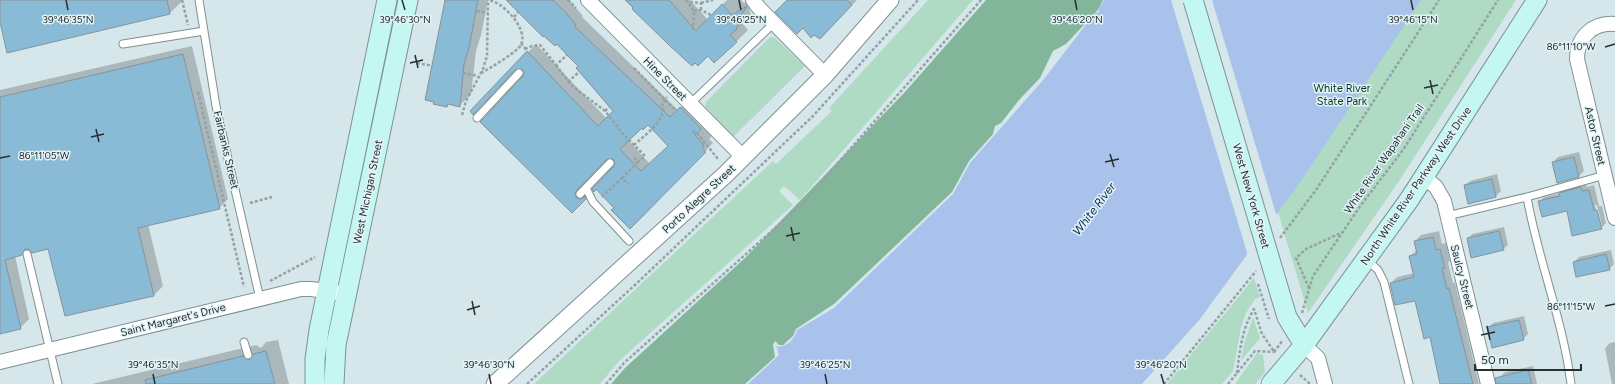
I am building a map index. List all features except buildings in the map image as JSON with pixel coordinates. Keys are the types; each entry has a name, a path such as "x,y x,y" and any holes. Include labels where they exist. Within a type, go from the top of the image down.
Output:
{"main road":[{"name":"West Michigan Street","path":"315,384 316,344 387,0"},
{"name":"West Michigan Street","path":"334,384 336,345 408,0"},
{"name":"West New York Street","path":"1193,0 1287,317 1304,345"},
{"name":"North White River Parkway West Drive","path":"1272,384 1304,345 1367,260 1424,177 1537,0"}],"street":[{"name":"Hine Street","path":"588,0 743,157"},
{"path":"754,0 774,23 825,75"},
{"name":"Porto Alegre Street","path":"495,384 650,245 743,157 825,75 890,0"},
{"name":"Astor Street","path":"1615,24 1600,25 1591,29 1584,36 1577,54 1615,218"},
{"name":"Saulcy Street","path":"1424,177 1436,187 1444,201 1488,384"},
{"name":"Saint Margaret's Drive","path":"0,362 301,289 347,294"},
{"name":"West New York Street","path":"1304,345 1318,358 1325,384"}],"lane":[{"name":"Fairbanks Street","path":"199,0 216,106 260,299"},
{"path":"690,104 774,23"},
{"path":"123,44 204,31"},
{"path":"477,118 519,73"},
{"path":"580,194 610,164"},
{"path":"1447,216 1527,197 1605,176"},
{"path":"586,188 593,202 629,241"},
{"path":"1527,197 1565,352 1571,384"},
{"path":"27,254 58,384"},
{"path":"1367,260 1378,270 1384,282 1409,384"},
{"path":"244,342 248,355"}],"path":[{"path":"182,0 188,25"},
{"path":"462,115 466,101 479,75 487,56 488,0 494,0 514,17 521,31 520,46 493,67 479,75 463,73"},
{"path":"686,0 689,2 694,11 693,30"},
{"path":"689,2 712,0"},
{"path":"606,384 624,363 802,204 981,0"},
{"path":"1284,232 1316,190 1439,0"},
{"name":"White River Wapahani Trail","path":"1304,310 1313,276 1361,204 1403,150 1498,0"},
{"path":"700,10 702,2"},
{"path":"694,11 700,10 711,15"},
{"path":"477,11 488,13"},
{"path":"514,17 518,12"},
{"path":"739,25 748,18 745,12"},
{"path":"521,43 526,50 532,46 540,45 568,82 605,111 623,134 645,156 599,200 593,202"},
{"path":"556,65 567,55"},
{"path":"417,63 433,66"},
{"path":"568,82 579,72"},
{"path":"198,92 244,288"},
{"path":"664,100 676,111"},
{"path":"605,111 609,107"},
{"path":"695,132 718,159"},
{"path":"633,156 638,162"},
{"path":"622,178 628,184"},
{"path":"250,203 272,197"},
{"path":"1309,288 1303,279 1296,258 1306,249 1344,231"},
{"path":"270,281 315,257"},
{"path":"1164,384 1252,277"},
{"path":"1228,384 1237,373 1255,351 1274,352 1262,334 1254,309 1246,323 1240,345 1237,373"}],"green space":[{"path":"928,0 973,0 800,200 784,186 779,191 793,205 619,361 600,384 534,384 773,161 776,164 832,111 829,108"},
{"path":"986,0 1103,0 1097,11 1066,44 1053,51 1040,78 1019,100 1001,123 995,126 993,134 969,161 952,192 834,304 796,329 793,336 783,345 779,345 775,341 773,345 775,357 745,384 611,384 625,368 745,258 904,93"},
{"name":"White River State Park","path":"1215,0 1516,0 1399,181 1308,313"},
{"path":"770,37 774,37 805,66 733,137 705,107 706,102"},
{"path":"1254,278 1260,297 1255,299 1246,313 1241,327 1233,371 1222,384 1167,384"},
{"path":"1253,317 1260,338 1241,361 1244,344"},
{"path":"1257,353 1263,355 1265,373 1255,384 1235,384"}],"water":[{"name":"White River","path":"1104,0 1421,0 1303,178 1200,319 1142,384 748,384 779,355 776,345 778,347 785,345 793,339 797,330 834,308 953,194 970,163 1044,79 1094,14 1099,12 1098,9"}],"pier":[{"path":"1171,0 1212,0 1277,217 1248,256"}]}
